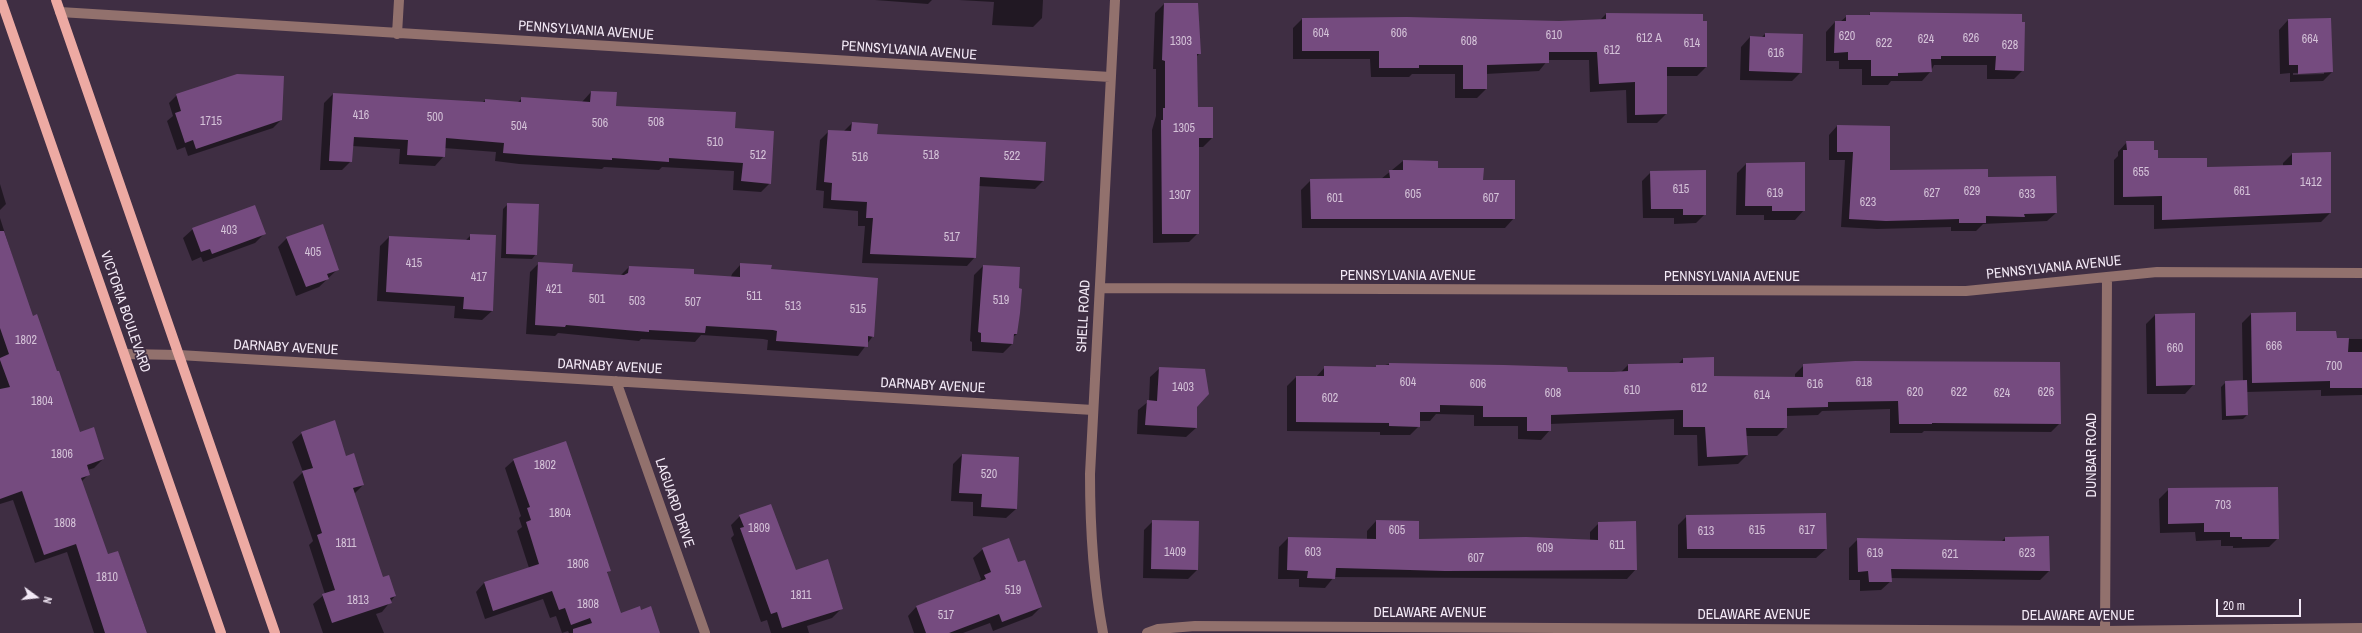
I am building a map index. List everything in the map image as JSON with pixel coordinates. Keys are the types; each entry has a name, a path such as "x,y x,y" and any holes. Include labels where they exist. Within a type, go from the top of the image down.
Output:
{"main road":[{"name":"VICTORIA BOULEVARD","path":"1,0 221,633"},
{"path":"56,0 275,633"}],"street":[{"path":"397,34 399,0"},
{"name":"SHELL ROAD","path":"1103,633 1095,590 1090,538 1092,410 1115,0"},
{"name":"PENNSYLVANIA AVENUE","path":"60,12 1110,77"},
{"name":"PENNSYLVANIA AVENUE","path":"1100,288 1958,291 2157,272 2362,273"},
{"name":"DUNBAR ROAD","path":"2105,632 2107,277"},
{"name":"DARNABY AVENUE","path":"125,354 1092,410"},
{"name":"LAGUARD DRIVE","path":"616,382 705,633"},
{"name":"DELAWARE AVENUE","path":"1147,633 1158,629 1195,626 2105,632 2362,628"}],"building":[{"path":"1164,3 1198,3 1201,54 1197,54 1198,107 1213,107 1213,138 1199,138 1199,234 1162,234 1161,120 1163,120 1163,108 1165,108 1165,61 1162,60"},
{"path":"1870,12 2022,14 2022,22 2025,22 2024,71 1995,70 1996,56 1941,56 1941,59 1931,59 1932,72 1898,73 1898,76 1871,76 1871,60 1848,60 1848,52 1834,53 1835,21 1846,21 1846,15 1870,15"},
{"path":"1606,13 1703,14 1703,21 1707,21 1707,67 1667,67 1667,114 1635,115 1635,82 1599,84 1597,52 1549,52 1549,63 1487,65 1487,89 1463,89 1463,65 1419,65 1419,68 1379,68 1379,51 1302,51 1302,18 1407,17 1559,21 1606,19"},
{"path":"2331,18 2333,72 2298,74 2298,65 2289,65 2288,19"},
{"path":"1765,33 1803,34 1802,73 1749,71 1750,36 1765,37"},
{"path":"237,74 284,76 282,120 196,149 193,140 185,143 175,113 181,111 176,94"},
{"path":"591,91 617,92 616,106 736,112 735,128 774,131 771,184 741,181 743,163 669,158 669,162 612,158 612,160 503,153 504,143 446,138 445,157 407,155 408,140 354,137 352,162 329,161 333,93 485,102 485,99 521,102 521,97 590,102"},
{"path":"852,122 878,124 877,134 1046,142 1044,181 980,177 976,258 870,254 873,218 866,218 867,202 831,200 832,183 824,182 828,130 851,131"},
{"path":"1837,125 1890,126 1890,170 1988,169 1988,177 2056,176 2057,213 2024,214 2025,217 1986,216 1986,223 1959,223 1959,219 1886,221 1849,219 1853,152 1837,152"},
{"path":"2126,141 2154,141 2154,150 2158,150 2158,158 2207,158 2207,167 2292,165 2292,153 2331,152 2331,213 2162,220 2162,196 2123,197 2123,150 2127,150"},
{"path":"1403,160 1438,161 1438,168 1484,168 1483,180 1515,180 1515,219 1311,219 1310,179 1390,178 1389,170 1403,170"},
{"path":"1805,162 1805,211 1772,211 1772,206 1745,206 1746,163"},
{"path":"1706,170 1706,215 1683,215 1683,209 1651,209 1650,171"},
{"path":"507,203 539,204 537,255 506,254"},
{"path":"255,205 266,234 212,254 210,249 201,252 192,228"},
{"path":"323,224 339,270 327,274 329,279 306,287 286,237"},
{"path":"0,231 4,231 33,316 37,314 80,432 94,427 104,459 87,465 90,475 81,478 108,554 118,551 147,633 105,633 76,544 44,555 22,491 0,499 0,389 10,387 0,360 0,358 9,354 0,328"},
{"path":"470,234 496,235 493,311 463,309 464,297 386,292 389,236 470,240"},
{"path":"538,262 573,264 572,272 624,275 628,273 629,266 694,269 694,274 740,277 740,263 772,265 771,269 878,278 874,337 868,336 868,347 776,341 777,331 773,330 706,326 705,333 649,330 649,332 566,325 565,327 535,325"},
{"path":"983,265 1020,267 1019,288 1022,289 1020,313 1017,334 1014,334 1013,344 981,342 981,333 978,332"},
{"path":"2296,312 2296,331 2336,331 2337,338 2349,338 2348,352 2362,352 2362,388 2330,388 2330,381 2252,383 2251,313"},
{"path":"2195,313 2195,385 2156,386 2155,314"},
{"path":"1714,357 1714,376 1803,377 1803,364 1855,361 2060,362 2061,424 1899,424 1898,401 1828,402 1828,407 1787,408 1787,428 1746,428 1748,455 1707,457 1705,427 1683,427 1683,410 1551,415 1551,431 1527,431 1527,417 1483,417 1483,406 1440,405 1440,412 1420,412 1420,427 1389,426 1389,423 1296,422 1296,376 1324,376 1324,366 1376,367 1376,365 1389,365 1389,363 1504,365 1567,367 1568,372 1613,372 1628,371 1628,364 1683,363 1683,358"},
{"path":"1159,367 1205,369 1209,394 1197,407 1197,428 1145,425 1147,400 1157,401"},
{"path":"2247,380 2248,415 2226,416 2225,381"},
{"path":"335,420 346,456 354,453 364,485 353,488 383,577 389,575 396,596 390,598 392,603 332,623 322,594 335,590 317,535 322,533 302,471 313,468 301,432"},
{"path":"566,441 611,571 607,572 621,613 640,606 641,610 651,606 660,633 573,633 573,629 592,623 590,618 571,625 565,608 559,610 552,591 493,611 484,582 539,564 526,522 531,520 527,508 530,507 513,459"},
{"path":"962,454 1019,457 1017,509 981,507 982,494 959,493"},
{"path":"2278,487 2279,539 2242,539 2242,537 2230,537 2230,532 2204,532 2204,523 2168,524 2168,488"},
{"path":"771,504 796,570 828,559 843,609 782,628 777,612 771,614 740,528 744,527 739,515"},
{"path":"1826,513 1827,549 1687,549 1686,515"},
{"path":"1152,520 1199,521 1198,570 1151,569"},
{"path":"1376,520 1419,521 1419,539 1526,537 1598,540 1598,522 1636,521 1637,570 1445,571 1336,568 1335,579 1307,578 1308,571 1287,570 1288,537 1376,539"},
{"path":"2049,536 2050,571 1891,569 1892,582 1869,582 1868,571 1858,572 1857,538 2005,541 2005,537"},
{"path":"1009,538 1018,562 1025,560 1042,607 1002,622 999,614 949,633 926,633 916,606 986,579 984,575 991,572 982,548"}]}
